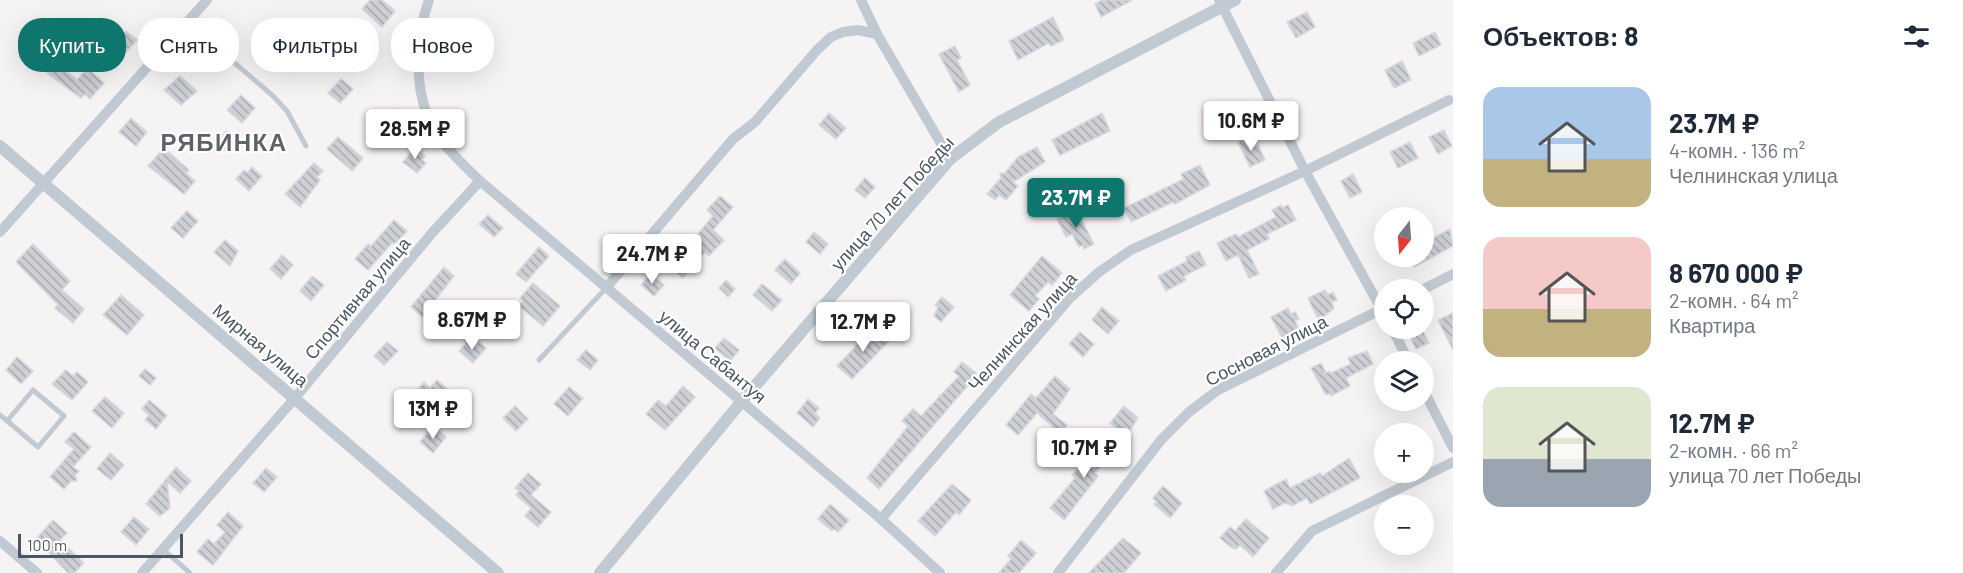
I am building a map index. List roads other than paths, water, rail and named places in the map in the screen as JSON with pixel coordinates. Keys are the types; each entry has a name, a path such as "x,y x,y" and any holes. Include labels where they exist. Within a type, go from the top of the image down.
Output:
{"street":[{"path":"192,18 207,0"},
{"name":"улица Сабантуя","path":"429,0 421,32 418,63 420,86 438,136 480,181 881,519 940,573"},
{"path":"861,0 877,34 950,159"},
{"name":"улица 70 лет Победы","path":"600,573 742,401 950,159 999,122 1221,3 1235,0"},
{"path":"1221,3 1305,171 1374,293"},
{"path":"606,288 733,139 755,122 817,50 843,32 858,30 877,34"},
{"path":"0,232 144,72"},
{"name":"Челнинская улица","path":"881,519 1070,298 1099,272 1131,250 1305,171 1449,100"},
{"name":"Мирная улица","path":"0,146 498,573"},
{"name":"Спортивная улица","path":"142,573 296,398 432,233 480,181"},
{"path":"1434,284 1453,274"},
{"name":"Сосновая улица","path":"1058,573 1161,440 1190,412 1218,390 1374,316"},
{"path":"1434,410 1453,448"},
{"path":"1276,573 1312,531 1453,462"},
{"path":"0,541 37,573"}],"lane":[{"path":"239,67 287,111 306,146"},
{"path":"539,360 606,288"},
{"path":"0,415 7,421 38,447 64,416 33,390 7,421"},
{"path":"162,548 190,573"}],"district":[{"name":"РЯБИНКА","path":"224,141"}]}
